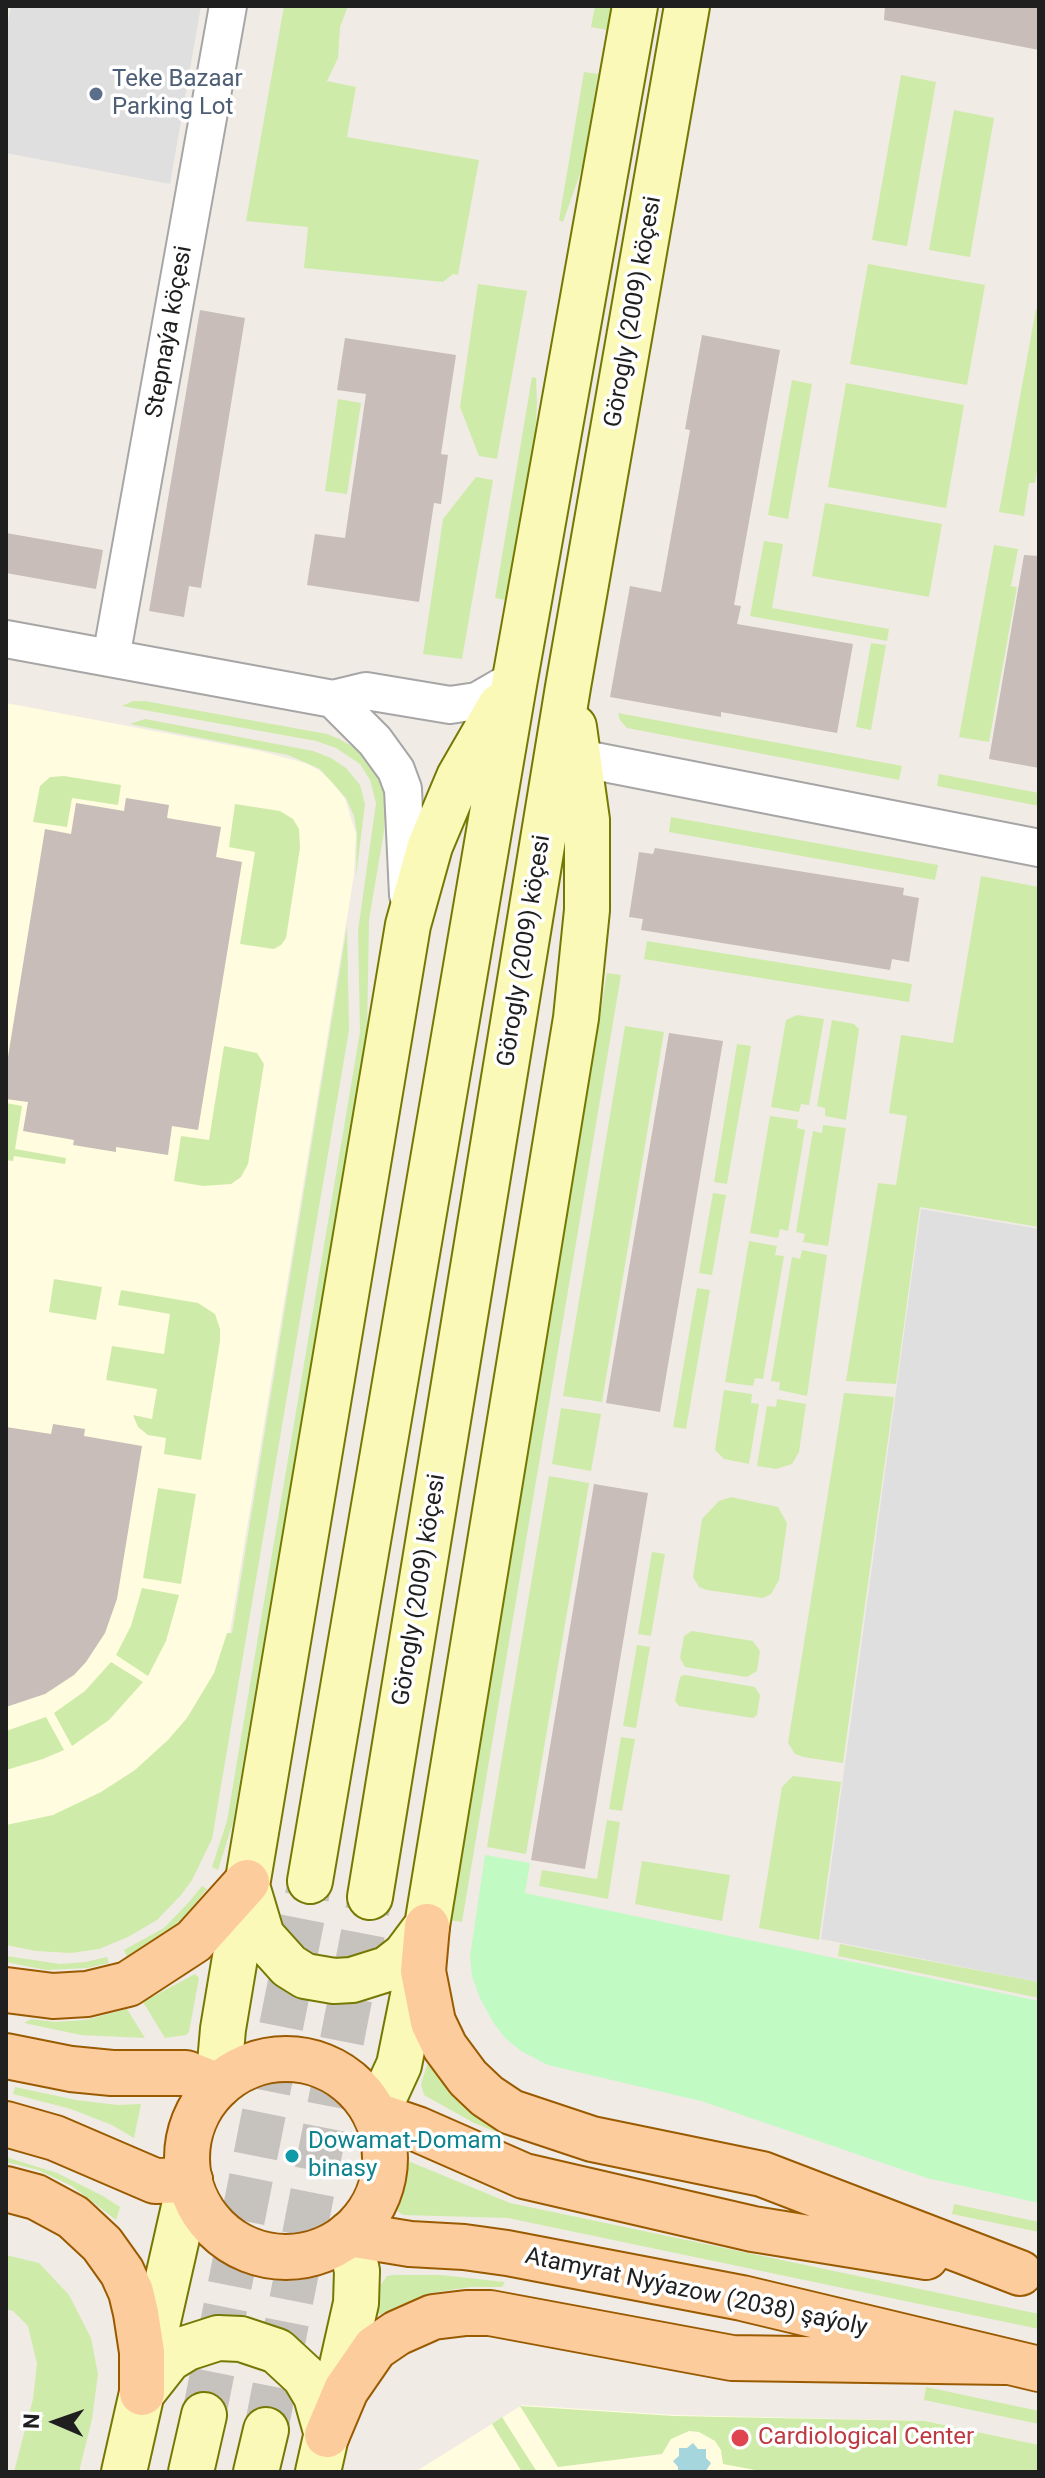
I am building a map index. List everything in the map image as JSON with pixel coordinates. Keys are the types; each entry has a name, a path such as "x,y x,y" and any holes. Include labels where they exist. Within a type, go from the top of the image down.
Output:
{"main road":[{"path":"310,1881 515,679 635,6"},
{"name":"Görogly (2009) köçesi","path":"370,1897 568,687 687,6"},
{"path":"218,2086 223,2029 247,1882 408,925 430,846 459,777 515,679"},
{"path":"376,2115 399,2065 427,1926 576,1018 587,910 587,820 568,687"},
{"path":"247,1882 262,1936 289,1966 305,1976 334,1981 352,1980 387,1969 405,1955 427,1926"},
{"path":"6,1990 53,1996 87,1994 128,1984 194,1941 247,1882"},
{"path":"427,1926 423,1971 433,2022 449,2055 468,2078 511,2112 592,2139 762,2174 1030,2274"},
{"path":"6,2056 71,2069 112,2073 186,2073 218,2086"},
{"path":"274,2060 304,2060 320,2064 347,2080 376,2115 384,2147 383,2180 370,2210 349,2234 335,2244 304,2255 287,2257 255,2252 225,2236 195,2196 188,2163 192,2129 207,2099 218,2086 244,2068 274,2060"},
{"path":"376,2115 417,2129 524,2176 753,2229 1030,2274"},
{"path":"6,2124 55,2138 155,2181 190,2180"},
{"path":"124,2472 190,2180"},
{"path":"6,2189 36,2197 73,2217 102,2244 122,2272 136,2313 142,2352 142,2393"},
{"path":"323,2453 356,2303 357,2271 349,2234"},
{"name":"Atamyrat Nyýazow (2038) şaýoly","path":"349,2234 410,2244 507,2253 742,2298 1022,2366"},
{"path":"323,2453 346,2390 375,2348 397,2333 433,2317 490,2313 732,2358 1022,2366"},
{"path":"142,2393 169,2359 187,2348 218,2338 241,2339 277,2351 304,2376 316,2396 323,2453"},
{"path":"191,2472 204,2415"},
{"path":"256,2472 266,2430"}],"street":[{"name":"Stepnaýa köçesi","path":"111,658 228,6"},
{"path":"6,639 333,699 366,691 450,705 477,701 515,679"},
{"path":"333,699 375,741 396,770 403,789 408,925"},
{"path":"579,758 1039,848"}],"shaded area":[{"name":"Teke Bazaar Parking Lot","path":"11,6 201,6 170,184 6,153 6,34"},
{"path":"6,703 260,751 305,763 319,770 345,799 356,834 354,875 203,1796 6,1873"},
{"path":"921,1209 1039,1229 1039,1982 821,1939"},
{"name":"Cardiological Center","path":"522,2405 674,2415 925,2421 1039,2445 1039,2472 415,2472"}],"green space":[{"path":"284,6 348,6 340,27 338,58 327,81 356,87 347,137 479,160 458,275 453,274 443,282 304,268 308,227 246,221"},
{"path":"595,6 612,6 608,30 591,27"},
{"path":"584,72 598,74 583,165 563,222 559,220"},
{"path":"901,75 936,82 907,246 872,240"},
{"path":"954,110 994,118 970,257 929,250"},
{"path":"868,264 985,285 967,385 850,364"},
{"path":"478,284 527,291 497,459 479,456 460,407"},
{"path":"1036,309 1039,310 1039,459 1035,483 1029,483 1024,516 999,512"},
{"path":"532,377 536,378 537,403 534,455 510,601 495,598"},
{"path":"792,380 812,384 788,519 768,515"},
{"path":"846,383 964,405 946,508 828,487"},
{"path":"338,399 361,403 347,494 325,491"},
{"path":"476,477 493,480 462,659 423,654 443,519"},
{"path":"825,503 942,524 929,597 812,576"},
{"path":"764,541 783,544 772,608 889,629 887,641 750,616"},
{"path":"994,545 1018,549 1011,586 1017,587 989,742 959,737"},
{"path":"871,643 886,645 871,730 856,727"},
{"path":"133,701 327,734 359,750 374,765 384,785 386,799 384,831 369,920 367,1033 233,1822 218,1870 212,1867 227,1821 360,1032 358,931 376,803 370,780 360,764 336,748 316,741 122,706"},
{"path":"618,713 902,766 899,780 627,728"},
{"path":"145,719 313,751 346,768 360,785 365,804 356,876 354,816 346,798 320,769 288,755 130,724"},
{"path":"939,774 1039,793 1039,806 937,786"},
{"path":"64,776 121,785 118,805 72,798 67,827 33,822 40,786 50,777"},
{"path":"235,804 280,811 293,819 299,829 300,848 286,938 274,949 240,944 255,852 229,847"},
{"path":"671,817 938,865 935,880 669,832"},
{"path":"981,876 1039,887 1039,1227 920,1207 896,1384 846,1381 878,1183 896,1185 907,1116 889,1113 901,1035 953,1043"},
{"path":"347,926 349,1030 212,1839 181,1895 157,1920 128,1937 99,1949 71,1953 6,1945 6,1825 53,1815 101,1792 135,1770 187,1718 214,1673 227,1633 232,1633"},
{"path":"647,941 912,984 909,1002 644,959"},
{"path":"607,973 621,975 462,1922 448,1920"},
{"path":"797,1015 824,1019 809,1105 801,1104 799,1112 771,1107 786,1020"},
{"path":"832,1020 854,1024 859,1029 846,1120 825,1116 825,1108 817,1106"},
{"path":"625,1026 664,1032 602,1402 563,1396"},
{"path":"737,1044 751,1046 727,1184 714,1182"},
{"path":"224,1046 257,1053 264,1064 248,1164 241,1177 231,1184 203,1186 174,1181 181,1136 209,1140"},
{"path":"6,1103 22,1106 15,1149 66,1158 65,1164 14,1156 13,1161 6,1160"},
{"path":"770,1116 798,1120 797,1128 805,1130 788,1231 780,1229 778,1238 750,1233"},
{"path":"823,1125 846,1128 828,1246 803,1242 805,1234 796,1232 813,1131 822,1133"},
{"path":"713,1193 726,1195 712,1275 699,1273"},
{"path":"749,1241 777,1246 775,1255 784,1256 763,1379 755,1378 753,1386 725,1382"},
{"path":"802,1250 827,1255 807,1396 779,1390 780,1382 771,1381 792,1257 800,1259"},
{"path":"54,1279 102,1287 96,1320 49,1312"},
{"path":"697,1288 710,1290 686,1429 673,1427"},
{"path":"121,1290 198,1303 215,1314 220,1341 201,1460 164,1454 166,1438 148,1435 138,1427 133,1415 152,1419 157,1389 106,1380 112,1346 164,1354 170,1314 118,1305"},
{"path":"724,1390 752,1394 751,1403 759,1404 749,1464 724,1459 715,1450"},
{"path":"844,1393 894,1397 843,1763 803,1757 795,1754 788,1743"},
{"path":"777,1399 806,1404 799,1452 792,1464 776,1469 757,1466 767,1406 776,1407"},
{"path":"561,1408 601,1414 591,1471 552,1464"},
{"path":"549,1476 589,1483 526,1854 487,1847"},
{"path":"158,1488 196,1494 181,1584 143,1578"},
{"path":"731,1497 778,1507 787,1523 779,1580 771,1594 763,1598 707,1590 699,1587 693,1577 702,1519 719,1501"},
{"path":"652,1552 665,1554 651,1636 638,1634"},
{"path":"142,1588 179,1595 166,1641 148,1676 116,1655 131,1626"},
{"path":"692,1631 753,1641 760,1651 757,1671 747,1677 685,1667 680,1658 684,1636"},
{"path":"637,1645 650,1647 636,1728 623,1726"},
{"path":"111,1662 143,1682 109,1720 72,1746 54,1713 85,1691"},
{"path":"685,1675 755,1687 760,1695 757,1715 753,1718 679,1706 675,1701 679,1681"},
{"path":"46,1717 64,1750 6,1770 6,1731"},
{"path":"621,1737 635,1739 622,1811 609,1809"},
{"path":"793,1776 841,1782 819,1940 759,1928 782,1787"},
{"path":"607,1820 620,1822 608,1899 539,1886 542,1870 597,1879"},
{"path":"485,1855 530,1863 525,1893 1039,2001 1039,2203 927,2178 701,2101 548,2065 521,2051 505,2038 493,2022 472,1976 470,1957"},
{"path":"642,1861 730,1875 722,1921 635,1904"},
{"path":"202,1886 207,1889 182,1920 152,1944 127,1957 124,1950 164,1928"},
{"path":"840,1944 1039,1982 1039,1998 838,1956"},
{"path":"6,1956 60,1964 107,1957 109,1963 87,1968 46,1970 6,1962"},
{"path":"195,1974 199,1978 189,2032 165,2038 143,2002"},
{"path":"127,2009 145,2038 81,2035 24,2023 31,2019 55,2022 85,2020"},
{"path":"430,2056 512,2135 511,2138 474,2123 424,2095 421,2084"},
{"path":"15,2087 76,2100 118,2105 141,2104 134,2138 112,2125 71,2109 13,2094"},
{"path":"6,2157 57,2173 103,2196 120,2207 116,2220 72,2186 38,2170 6,2162"},
{"path":"408,2161 510,2203 1039,2314 1039,2329 508,2218 403,2215 396,2210"},
{"path":"954,2204 1039,2222 1039,2232 952,2214"},
{"path":"6,2255 39,2263 69,2295 91,2338 98,2374 92,2419 79,2472 14,2472 33,2399 37,2364 28,2326 13,2311 6,2309"},
{"path":"441,2275 505,2282 502,2287 471,2287 430,2293 380,2315 375,2310 377,2290 387,2276"},
{"path":"926,2387 1039,2411 1039,2424 924,2400"},
{"name":"Cardiological Center","path":"520,2406 674,2416 925,2421 1039,2445 1039,2472 766,2472 723,2464 721,2450 715,2441 699,2432 689,2431 671,2439 662,2454 558,2467"},
{"path":"502,2417 537,2472 522,2472 492,2424"}],"water":[{"path":"693,2443 698,2449 706,2449 706,2458 711,2463 705,2472 678,2472 673,2461 679,2456 679,2448 687,2448"}],"building":[{"path":"885,6 1039,6 1039,50 884,20"},
{"path":"200,310 245,318 201,588 189,586 184,617 149,611"},
{"path":"702,335 780,350 734,605 741,606 737,624 853,644 837,733 721,712 721,717 610,697 630,586 661,592 690,430 685,429"},
{"path":"345,338 456,355 441,454 448,455 441,504 434,503 419,602 307,585 315,534 345,538 366,394 337,390"},
{"path":"6,533 103,550 96,589 6,573"},
{"path":"1024,555 1039,556 1039,768 989,759"},
{"path":"126,798 169,805 167,818 221,827 216,857 242,862 198,1130 172,1126 168,1155 116,1147 116,1152 73,1145 74,1140 23,1131 28,1102 6,1099 6,1069 45,829 71,834 76,803 124,811"},
{"path":"655,848 904,888 903,895 919,898 909,962 892,959 890,970 641,930 643,919 629,917 639,852 653,854"},
{"path":"669,1033 723,1041 660,1412 606,1403"},
{"path":"53,1424 85,1429 84,1436 142,1446 117,1599 105,1633 74,1675 45,1694 6,1707 6,1427 51,1434"},
{"path":"594,1484 648,1493 585,1869 531,1860"}],"tunnel":[{"path":"204,2415 310,1881"},
{"path":"266,2430 370,1897"}],"place":[{"name":"Teke Bazaar Parking Lot","path":"96,94"},
{"name":"Dowamat-Domam binasy","path":"292,2156"},
{"name":"Cardiological Center","path":"740,2438"}]}
